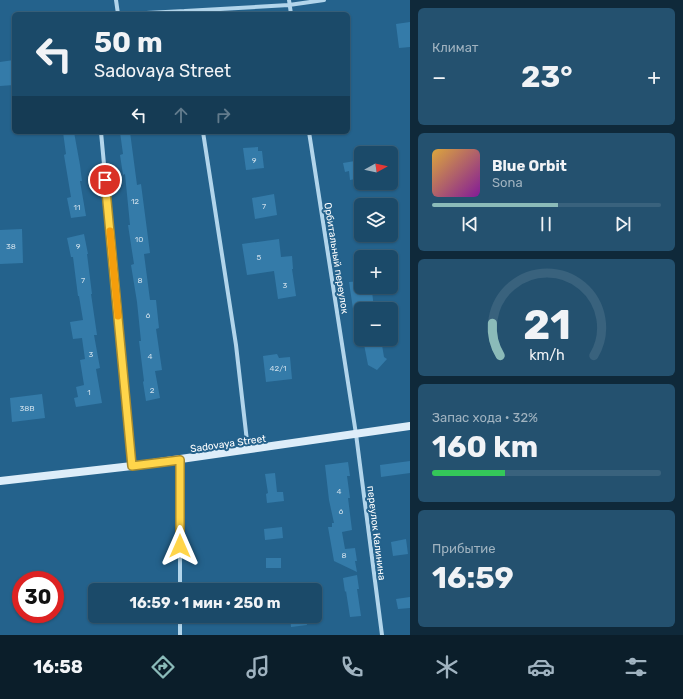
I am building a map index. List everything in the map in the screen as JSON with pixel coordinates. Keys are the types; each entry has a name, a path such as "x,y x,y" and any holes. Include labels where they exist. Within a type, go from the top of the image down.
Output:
{"main road":[{"name":"Sadovaya Street","path":"0,481 180,460 410,426"}],"street":[{"path":"116,0 118,12"},
{"path":"289,0 291,12"},
{"path":"185,12 289,5 324,0"},
{"path":"101,134 132,466"},
{"path":"203,134 236,345 248,450"},
{"name":"Орбитальный переулок","path":"309,134 356,434"},
{"name":"переулок Калинина","path":"356,434 382,635"},
{"path":"180,460 180,583"},
{"path":"180,623 180,635"}],"building":[{"path":"410,22 410,47 399,48 396,24"},
{"path":"12,60 12,85 0,86 0,62"},
{"path":"63,134 74,134 80,165 82,181 80,181 86,216 71,218 67,198 71,197 64,155 66,154"},
{"path":"120,134 130,134 137,185 141,184 150,253 144,254 150,300 156,300 159,328 156,329 162,370 155,371 160,398 146,401 139,341 141,341 137,302 131,265 134,264 128,225 130,225 125,174 123,175 120,155 123,154"},
{"path":"258,147 258,151 262,151 264,168 246,170 243,148"},
{"path":"354,161 354,179 350,180 349,171 345,172 343,163"},
{"path":"274,194 277,215 255,219 252,198"},
{"path":"22,229 23,263 0,264 0,230"},
{"path":"84,234 88,254 91,294 97,335 94,335 100,368 96,369 102,403 76,407 74,398 78,397 76,387 84,385 80,360 85,359 82,338 73,339 70,322 83,320 73,257 71,257 67,238"},
{"path":"279,239 281,257 292,256 292,269 296,296 278,299 274,271 247,275 242,244"},
{"path":"349,282 354,282 354,294 372,294 373,302 354,302 353,309"},
{"path":"364,346 382,346 384,357 387,359 377,370 368,365"},
{"path":"277,354 279,358 290,357 292,379 266,382 263,356"},
{"path":"42,394 45,418 12,422 10,398"},
{"path":"410,461 410,473 381,477 380,465"},
{"path":"348,462 350,476 347,476 350,498 348,498 352,530 342,532 345,549 355,548 357,572 334,561 328,527 332,527 332,523 334,523 329,500 325,465"},
{"path":"275,473 277,492 283,492 284,501 267,503 266,494 268,493 265,474"},
{"path":"282,527 283,538 265,540 264,529"},
{"path":"406,539 408,554 393,556 391,542"},
{"path":"266,558 281,558 281,568 266,568"},
{"path":"357,575 359,589 357,589 361,616 350,617 343,578"},
{"path":"410,597 410,608 398,609 396,599"},
{"path":"291,623 307,623 307,625 291,627"}],"slow traffic":[{"path":"110,231 118,316"}],"route":[{"path":"105,180 132,466 180,460 180,546"}]}
